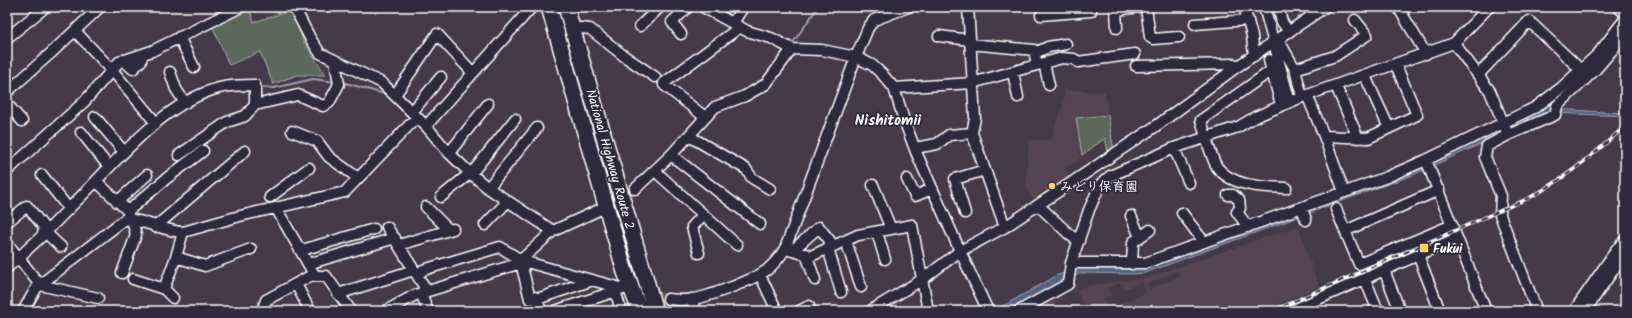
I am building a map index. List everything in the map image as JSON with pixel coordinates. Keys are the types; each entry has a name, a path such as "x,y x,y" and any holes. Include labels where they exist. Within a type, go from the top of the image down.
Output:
{"highway":[{"path":"549,7 625,272 640,311"},
{"name":"National Highway Route 2","path":"557,7 605,154 651,308"},
{"name":"National Highway Route 2","path":"566,7 605,154"},
{"path":"573,7 653,283 651,308"}],"street":[{"path":"7,171 84,102 116,65 180,39 241,7"},
{"path":"294,7 310,38 320,53 382,84 395,95 414,117 426,126 468,175 488,188 506,203 553,231"},
{"path":"426,126 532,7"},
{"path":"640,26 660,7"},
{"path":"681,34 672,22 688,7"},
{"path":"704,7 792,49 822,50 856,57 872,65 894,88 904,120 932,189 988,311"},
{"path":"703,116 664,86 664,83 736,22 744,7"},
{"path":"789,250 856,57 868,28 874,20 908,7"},
{"path":"968,7 975,118 972,133 1005,227"},
{"path":"1041,15 1052,11 1091,11 1090,7"},
{"path":"1117,28 1116,10 1140,7"},
{"path":"1146,7 1150,37 1153,39 1179,37"},
{"path":"1244,7 1252,36 1254,56"},
{"path":"1264,7 1275,43 1285,104"},
{"path":"1278,7 1282,22 1289,32"},
{"path":"873,310 923,282 960,251 1040,206 1156,126 1238,66 1275,43 1325,7"},
{"path":"1398,7 1426,54"},
{"path":"1618,7 1625,13"},
{"path":"1019,311 1068,284 1071,266 1089,210 1100,185 1110,176 1174,148 1238,127 1255,117 1305,96 1454,44 1486,8"},
{"path":"7,38 43,9"},
{"path":"7,92 76,32 93,9"},
{"path":"1537,311 1500,215 1501,196 1485,157 1487,146 1505,129 1548,98 1581,70 1598,54 1625,19"},
{"path":"1195,24 1248,20"},
{"path":"1294,69 1335,56 1365,37 1367,35 1355,20"},
{"path":"1478,76 1529,21 1581,70"},
{"path":"580,28 590,29 624,56 655,77"},
{"path":"76,32 116,65 156,123"},
{"path":"395,95 437,34 473,73"},
{"path":"1071,266 1145,263 1248,227 1304,214 1344,192 1428,164 1505,129 1556,112 1557,106 1596,69 1625,35"},
{"path":"939,36 970,42 1034,50 1049,85"},
{"path":"180,39 194,67"},
{"path":"1275,43 1294,69 1324,136 1344,192"},
{"path":"1034,53 1056,44 1066,44"},
{"path":"1454,44 1490,91 1505,129"},
{"path":"635,189 689,136 703,116 715,107 745,96 766,84 792,49"},
{"path":"894,88 972,83 1062,58 1074,59 1078,62 1135,54"},
{"path":"1269,60 1285,104"},
{"path":"179,155 227,122 246,116 255,105 298,95 323,106 329,104 338,82 335,61"},
{"path":"1136,66 1234,64 1238,66"},
{"path":"1324,136 1368,138 1416,115 1396,65"},
{"path":"1272,70 1201,120 1217,166 1229,178 1264,187 1286,188"},
{"path":"170,72 176,89 185,103"},
{"path":"1013,72 1018,97"},
{"path":"1365,76 1389,128"},
{"path":"129,217 156,227 175,232 183,232 240,216 345,192 414,117 441,77"},
{"path":"7,268 20,259 42,236 47,233 68,209 98,182 109,167 124,152 156,123 185,103 217,88 255,85 255,105"},
{"path":"1336,86 1358,138"},
{"path":"7,104 22,121"},
{"path":"449,153 488,104"},
{"path":"95,117 124,152"},
{"path":"442,197 476,169 515,119"},
{"path":"488,188 537,128"},
{"path":"81,132 109,167"},
{"path":"292,132 317,141 330,157 358,178"},
{"path":"915,148 937,144 949,135 972,133"},
{"path":"689,136 746,169 752,178 770,189"},
{"path":"1174,148 1189,183"},
{"path":"23,311 37,287 129,217 167,178 203,151"},
{"path":"156,227 245,151"},
{"path":"671,155 760,224"},
{"path":"1428,164 1457,238 1482,310"},
{"path":"270,197 309,168"},
{"path":"965,213 955,180 985,170"},
{"path":"655,171 737,245"},
{"path":"42,175 68,209"},
{"path":"117,202 147,175"},
{"path":"907,180 915,196 932,189"},
{"path":"98,182 129,217 136,235 122,272"},
{"path":"873,185 891,229"},
{"path":"1345,231 1439,190"},
{"path":"1228,195 1233,194 1239,200 1240,208 1237,212 1248,227"},
{"path":"485,221 506,203"},
{"path":"7,222 27,206 47,233 61,247"},
{"path":"1040,206 1070,235 1079,241"},
{"path":"308,264 451,230 426,207"},
{"path":"276,208 302,250 315,276 326,276 351,311"},
{"path":"386,311 424,292 521,261 553,231 601,209"},
{"path":"1336,210 1359,264 1452,225"},
{"path":"1182,213 1204,242"},
{"path":"699,253 692,227 703,215"},
{"path":"1131,216 1140,237"},
{"path":"789,250 811,256 858,235 912,225 928,311"},
{"path":"387,227 416,273 424,292 428,311"},
{"path":"668,299 692,300 750,279 767,270 778,259 819,227 831,247 841,292"},
{"path":"302,250 374,229"},
{"path":"1132,264 1133,242 1150,230"},
{"path":"164,289 176,257 183,232"},
{"path":"877,232 885,259"},
{"path":"1291,311 1457,238"},
{"path":"1574,311 1617,249 1625,240"},
{"path":"846,241 861,287"},
{"path":"7,243 40,285 98,298"},
{"path":"338,294 416,273 500,247 521,261 593,280 618,289"},
{"path":"176,257 205,266 251,250"},
{"path":"1585,311 1625,253"},
{"path":"806,254 815,280"},
{"path":"1418,255 1440,311"},
{"path":"521,261 530,299 535,297"},
{"path":"1384,270 1400,311"},
{"path":"262,311 266,300 314,274"},
{"path":"132,279 164,289 173,298"},
{"path":"1365,279 1378,311"},
{"path":"541,311 537,299 593,280"},
{"path":"763,281 777,311"},
{"path":"296,284 310,311"},
{"path":"555,311 618,289"},
{"path":"618,289 621,311"},
{"path":"692,300 695,311"},
{"path":"799,311 810,306"}],"shaded area":[{"path":"1065,90 1105,92 1108,114 1075,117 1081,158 1065,168 1072,180 1035,203 1026,187 1029,140 1052,140 1054,128 1063,106"},
{"path":"1298,226 1319,287 1261,311 1140,311 1138,307 1128,311 1086,311 1077,291 1074,292 1073,290 1061,295 1062,299 1055,301 1059,310 1065,307 1067,311 1046,311 1043,305 1033,311 1026,311 1041,305 1045,300 1067,289 1075,290 1089,285 1146,278","holes":["1178,271 1180,276 1149,289 1147,284","1122,282 1125,289 1142,282 1146,293 1108,309 1103,298 1111,295 1108,288"]}],"green space":[{"path":"249,8 254,22 292,10 304,43 326,75 297,75 273,84 260,52 229,65 212,25"},
{"path":"1108,115 1114,152 1109,156 1105,138 1082,155 1076,118"}],"water":[{"path":"1625,25 1625,31 1597,66 1550,109 1625,113 1625,116 1546,114 1413,175 1145,273 1081,273 1009,311 994,311 1058,275 1079,268 1144,268 1412,171 1543,110 1594,63"}],"waterway":[{"path":"792,44 818,7"},
{"path":"259,87 274,88 313,79 336,82"},
{"path":"342,82 388,95"},
{"path":"969,254 1000,235"}],"tunnel":[{"path":"601,209 635,189"},
{"path":"628,290 668,299"}],"railway":[{"path":"1272,311 1529,198 1555,183 1625,126"}],"place":[{"name":"みどり保育園","path":"1052,186"},
{"name":"Fukui","path":"1424,248"}],"district":[{"name":"Nishitomii","path":"888,120"}]}
